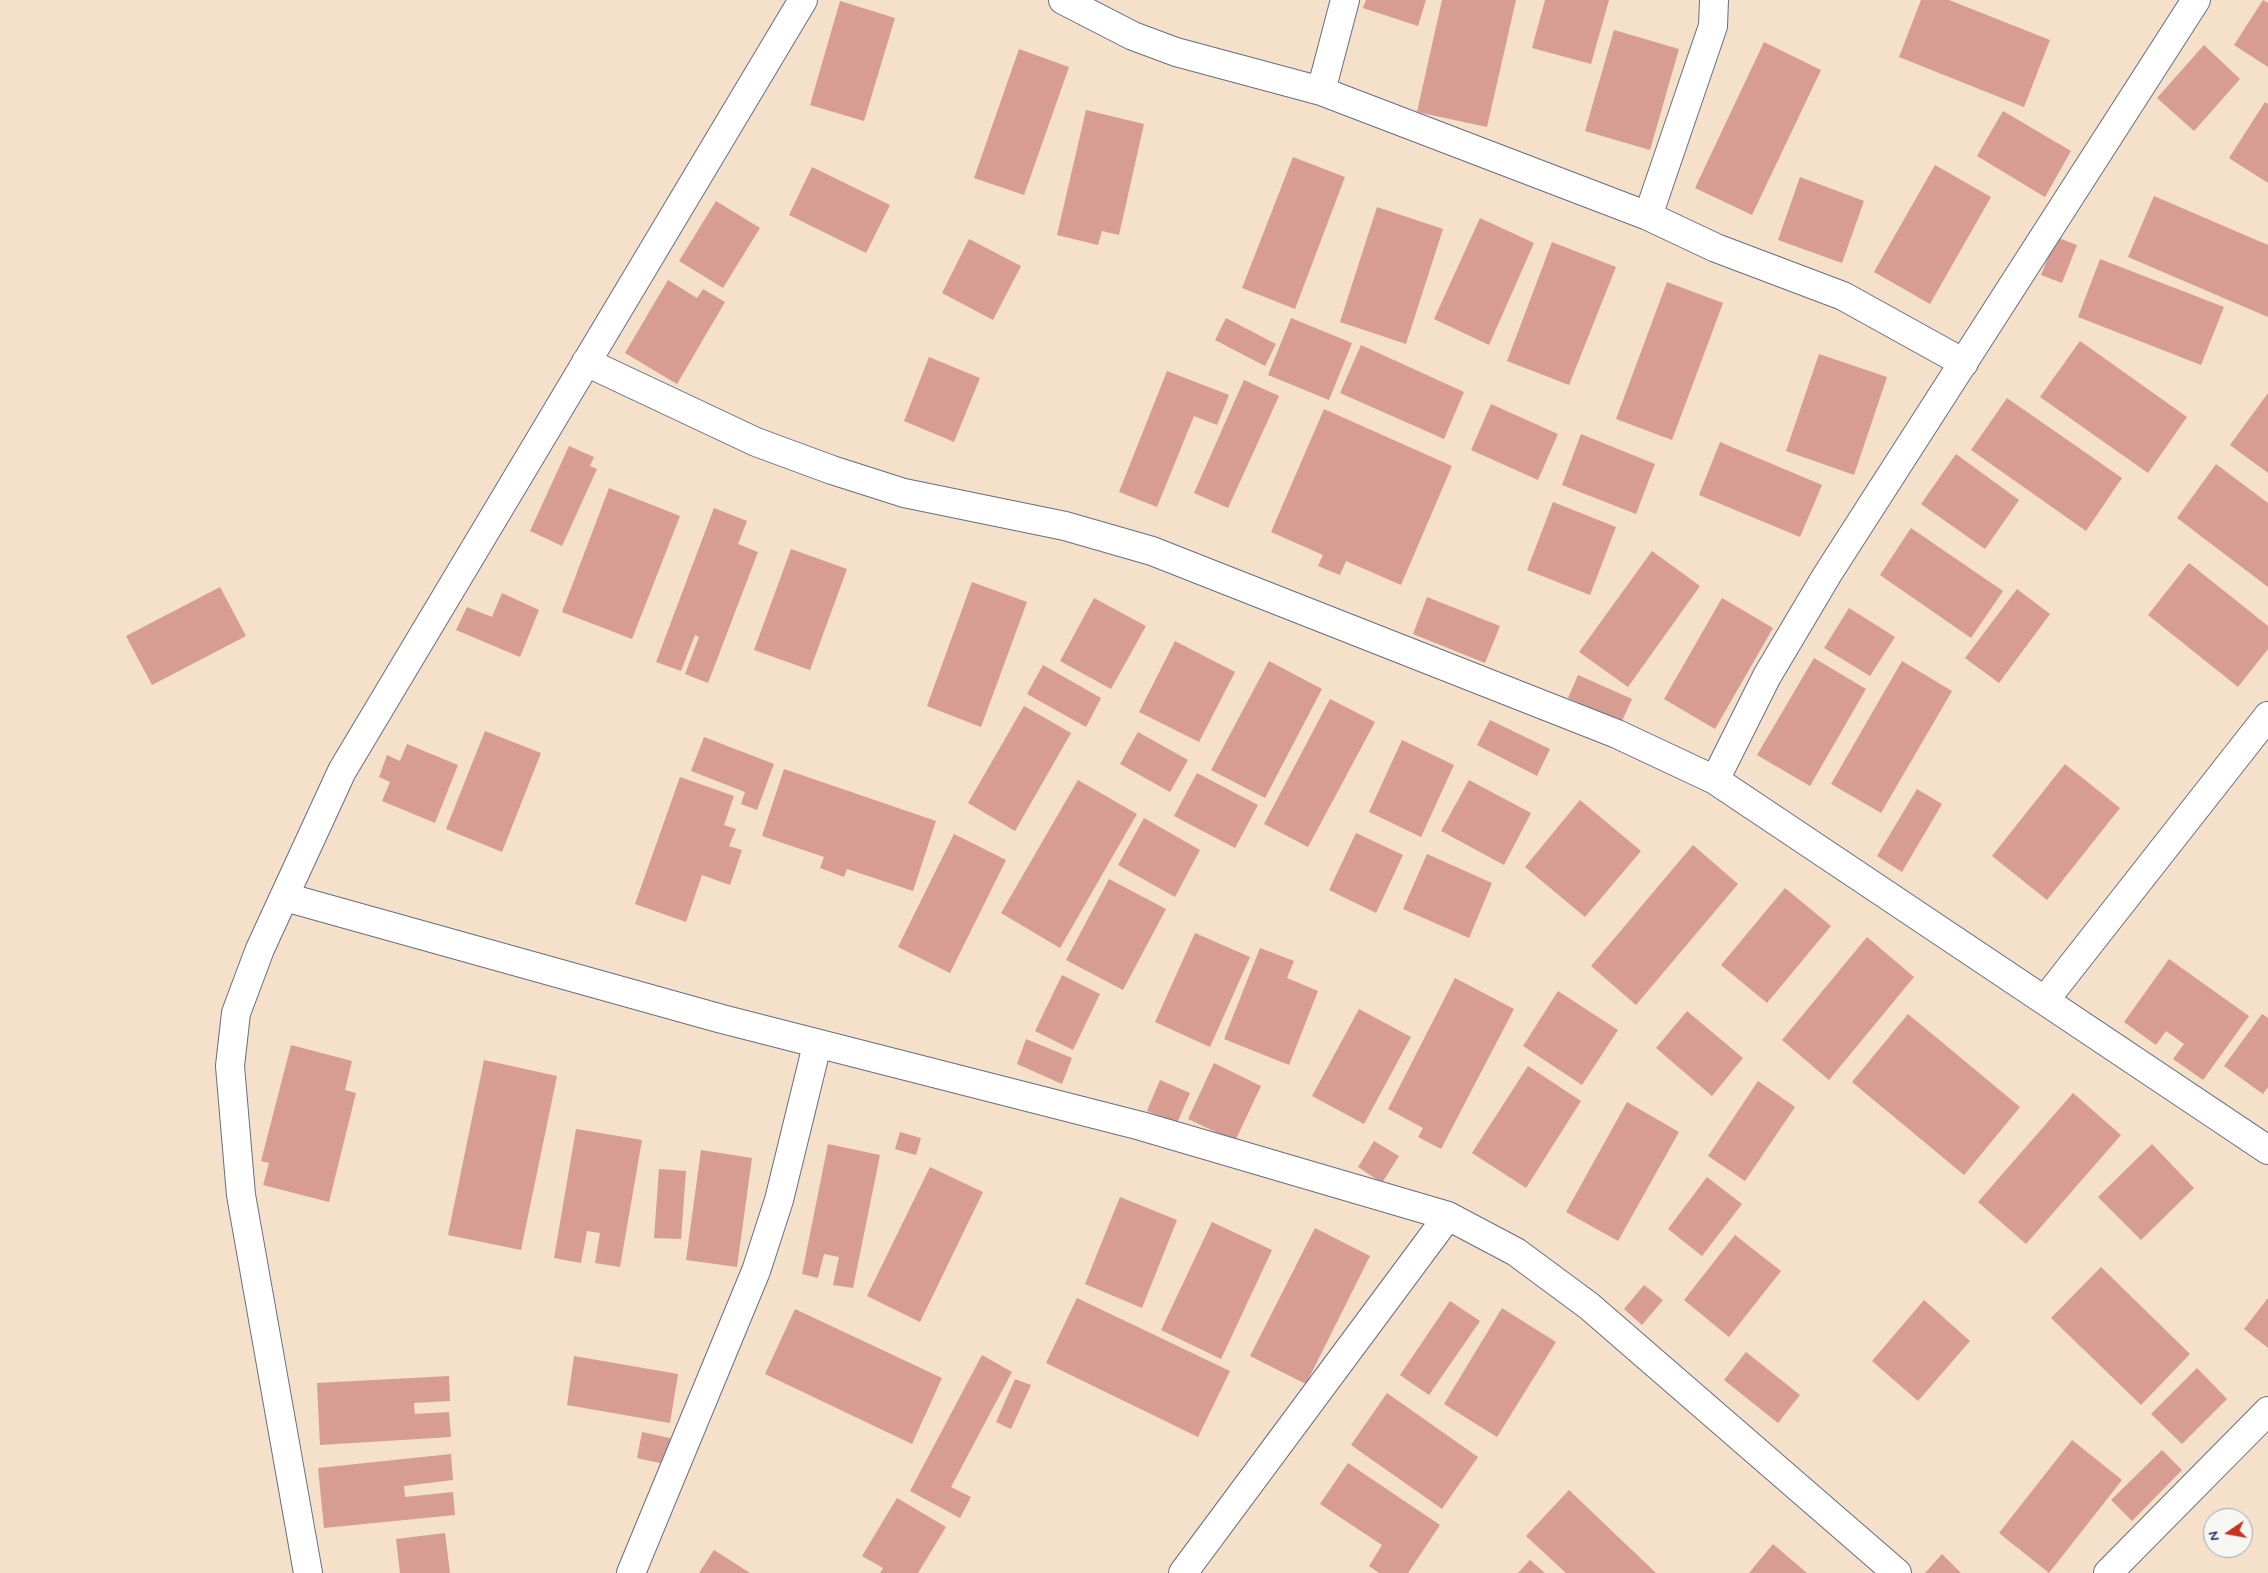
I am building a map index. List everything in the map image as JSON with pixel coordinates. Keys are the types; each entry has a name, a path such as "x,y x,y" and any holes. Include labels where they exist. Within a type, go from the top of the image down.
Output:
{"street":[{"path":"308,1573 240,1195 230,1066 236,1013 260,949 342,771 803,0"},
{"path":"1063,0 1133,36 1176,52 1321,91 1648,216 1716,248 1843,296 1964,363"},
{"path":"1321,91 1345,0"},
{"path":"1648,216 1714,26 1714,0"},
{"path":"1715,780 1768,676 1827,576 2196,0"},
{"path":"586,362 756,442 832,470 904,493 1065,526 1152,552 1617,734 1715,780 2268,1150"},
{"path":"2045,1000 2268,716"},
{"path":"285,897 817,1045 1141,1126 1448,1216 1516,1252 1589,1306 1897,1573"},
{"path":"631,1573 756,1271 779,1200 817,1045"},
{"path":"1183,1573 1448,1216"},
{"path":"2108,1573 2268,1411"}],"building":[{"path":"1366,0 1426,0 1418,26 1363,8"},
{"path":"1442,0 1516,0 1487,127 1417,112"},
{"path":"1545,0 1609,0 1591,64 1532,48"},
{"path":"1921,0 1949,0 2050,40 2024,107 1899,57"},
{"path":"2263,0 2268,3 2268,67 2234,45"},
{"path":"840,1 895,18 864,121 810,105"},
{"path":"1614,30 1679,49 1650,150 1585,131"},
{"path":"1764,42 1821,70 1752,215 1695,188"},
{"path":"2204,45 2240,79 2194,131 2157,98"},
{"path":"1019,49 1069,67 1024,195 974,178"},
{"path":"2265,102 2268,104 2268,183 2229,158"},
{"path":"1086,110 1144,124 1119,235 1102,231 1098,245 1057,235"},
{"path":"2003,111 2071,151 2045,197 1977,156"},
{"path":"1293,157 1345,177 1295,309 1242,288"},
{"path":"1935,165 1991,197 1930,304 1874,272"},
{"path":"812,167 890,205 866,253 789,215"},
{"path":"1800,177 1864,201 1842,263 1778,240"},
{"path":"2154,196 2268,245 2268,317 2128,257"},
{"path":"716,201 760,228 723,288 679,261"},
{"path":"1377,207 1443,229 1406,344 1340,322"},
{"path":"1480,218 1534,243 1489,345 1434,319"},
{"path":"2056,237 2077,245 2062,283 2041,275"},
{"path":"969,239 1021,266 993,320 942,293"},
{"path":"1552,242 1616,267 1569,385 1507,361"},
{"path":"2100,259 2224,307 2201,365 2078,317"},
{"path":"668,280 697,298 703,289 725,302 677,384 625,353"},
{"path":"1667,282 1723,303 1672,440 1616,419"},
{"path":"1226,318 1276,344 1265,366 1215,340"},
{"path":"1291,318 1352,343 1329,400 1268,375"},
{"path":"2080,341 2187,417 2148,473 2040,397"},
{"path":"1361,345 1464,392 1444,439 1340,393"},
{"path":"1819,354 1887,377 1854,475 1786,451"},
{"path":"929,357 980,378 954,442 904,421"},
{"path":"1167,371 1229,395 1217,425 1194,416 1157,507 1119,492"},
{"path":"1244,380 1279,396 1228,508 1194,493"},
{"path":"2268,393 2268,473 2230,445"},
{"path":"2007,398 2122,478 2086,531 1971,450"},
{"path":"1491,404 1558,434 1538,480 1471,450"},
{"path":"1324,409 1452,466 1401,585 1346,561 1340,575 1318,566 1323,555 1271,532"},
{"path":"1581,434 1655,464 1636,514 1562,485"},
{"path":"1720,442 1822,485 1800,537 1699,495"},
{"path":"569,446 594,457 590,466 597,469 562,546 530,531"},
{"path":"1956,454 2019,500 1985,549 1921,504"},
{"path":"2216,464 2268,503 2268,587 2177,518"},
{"path":"609,488 680,516 632,639 562,612"},
{"path":"1553,502 1616,527 1590,595 1527,570"},
{"path":"714,508 747,521 738,544 758,552 708,683 685,674 699,637 695,635 681,671 656,662"},
{"path":"1911,528 2003,591 1971,638 1880,575"},
{"path":"791,549 847,569 810,670 754,650"},
{"path":"1652,551 1700,586 1628,687 1579,652"},
{"path":"2189,563 2268,626 2268,649 2238,687 2148,615"},
{"path":"972,582 1027,602 981,727 927,706"},
{"path":"220,587 246,636 152,685 126,636"},
{"path":"2017,589 2050,614 1999,683 1965,658"},
{"path":"502,593 539,610 520,657 456,630 467,607 492,617"},
{"path":"1427,597 1500,626 1485,663 1413,634"},
{"path":"1094,598 1146,626 1111,689 1060,661"},
{"path":"1722,598 1773,628 1715,729 1664,699"},
{"path":"1849,608 1895,637 1870,676 1824,648"},
{"path":"1175,641 1235,672 1199,742 1139,712"},
{"path":"1814,658 1866,689 1810,786 1757,755"},
{"path":"1269,661 1322,689 1265,798 1211,770"},
{"path":"1902,661 1952,691 1881,813 1831,784"},
{"path":"1043,665 1101,698 1086,727 1027,694"},
{"path":"1578,675 1632,699 1621,723 1568,698"},
{"path":"1330,699 1375,722 1308,847 1264,824"},
{"path":"1024,706 1071,733 1015,831 968,803"},
{"path":"1490,720 1550,749 1537,776 1477,745"},
{"path":"485,731 541,753 502,852 446,829"},
{"path":"1138,732 1188,760 1170,792 1120,764"},
{"path":"704,737 774,764 757,810 741,804 745,792 691,771"},
{"path":"1402,740 1454,765 1421,837 1369,812"},
{"path":"407,744 458,765 435,823 382,801 390,782 379,777 387,755 400,761"},
{"path":"2065,764 2120,808 2047,900 1992,856"},
{"path":"784,769 936,821 913,891 847,869 844,877 820,868 824,857 762,836"},
{"path":"1197,773 1258,805 1235,848 1174,816"},
{"path":"680,777 734,796 724,825 736,829 729,846 742,850 730,885 702,875 686,922 635,904"},
{"path":"1078,780 1137,814 1060,948 1001,913"},
{"path":"1469,780 1531,813 1504,865 1441,831"},
{"path":"1917,789 1942,804 1902,872 1877,856"},
{"path":"1580,800 1641,851 1585,917 1525,867"},
{"path":"1144,818 1200,850 1175,897 1118,865"},
{"path":"1356,833 1403,855 1376,913 1329,890"},
{"path":"954,834 1006,860 950,973 898,947"},
{"path":"1693,845 1738,884 1636,1005 1591,966"},
{"path":"1427,854 1492,883 1469,938 1403,909"},
{"path":"1109,879 1166,909 1123,990 1066,960"},
{"path":"1785,888 1831,926 1767,1003 1721,965"},
{"path":"1195,933 1250,957 1210,1047 1155,1022"},
{"path":"1867,937 1914,977 1829,1080 1782,1040"},
{"path":"1260,948 1294,961 1287,978 1318,991 1289,1065 1224,1039"},
{"path":"2169,959 2249,1016 2203,1080 2173,1059 2184,1044 2166,1031 2156,1045 2124,1022"},
{"path":"1062,975 1100,994 1073,1050 1035,1031"},
{"path":"1455,978 1514,1009 1441,1149 1418,1137 1423,1128 1388,1109"},
{"path":"1558,991 1618,1030 1582,1085 1523,1046"},
{"path":"1359,1009 1411,1037 1364,1124 1312,1096"},
{"path":"1687,1011 1743,1058 1712,1096 1656,1048"},
{"path":"1908,1014 2020,1107 1964,1175 1852,1082"},
{"path":"2262,1014 2268,1018 2268,1087 2263,1094 2224,1066"},
{"path":"1026,1039 1072,1058 1062,1084 1017,1064"},
{"path":"291,1045 352,1061 345,1090 356,1093 329,1202 263,1185 269,1163 261,1161"},
{"path":"484,1060 557,1076 521,1250 448,1235"},
{"path":"1214,1063 1261,1086 1235,1141 1188,1119"},
{"path":"1528,1066 1581,1101 1526,1188 1472,1153"},
{"path":"1160,1080 1190,1093 1177,1123 1147,1111"},
{"path":"1758,1081 1795,1107 1745,1181 1708,1156"},
{"path":"2073,1093 2121,1135 2026,1244 1978,1202"},
{"path":"1627,1102 1679,1132 1618,1241 1566,1212"},
{"path":"576,1129 642,1140 620,1267 595,1263 600,1233 587,1231 581,1263 554,1258"},
{"path":"900,1132 921,1138 916,1155 895,1149"},
{"path":"1374,1141 1399,1156 1382,1183 1358,1167"},
{"path":"828,1144 880,1155 853,1288 833,1285 839,1257 824,1254 818,1278 802,1274"},
{"path":"2152,1144 2194,1188 2141,1240 2098,1197"},
{"path":"701,1150 752,1158 737,1267 686,1260"},
{"path":"930,1167 983,1192 920,1322 867,1296"},
{"path":"659,1169 686,1171 681,1239 654,1238"},
{"path":"1707,1177 1742,1204 1702,1256 1668,1229"},
{"path":"1120,1197 1177,1220 1142,1308 1085,1284"},
{"path":"1212,1222 1272,1250 1221,1359 1161,1330"},
{"path":"1315,1228 1370,1256 1306,1384 1250,1356"},
{"path":"1735,1235 1781,1271 1729,1337 1684,1300"},
{"path":"2101,1267 2190,1354 2141,1405 2051,1318"},
{"path":"1644,1285 1663,1300 1642,1325 1624,1309"},
{"path":"1077,1298 1230,1371 1198,1437 1046,1363"},
{"path":"2268,1298 2268,1348 2244,1329"},
{"path":"1924,1300 1970,1341 1918,1401 1872,1361"},
{"path":"1450,1301 1480,1321 1429,1395 1400,1375"},
{"path":"1502,1308 1556,1342 1497,1437 1444,1404"},
{"path":"795,1309 942,1378 912,1444 765,1374"},
{"path":"1746,1352 1800,1395 1778,1423 1724,1380"},
{"path":"982,1355 1012,1372 951,1487 971,1497 960,1518 910,1491"},
{"path":"574,1356 678,1374 670,1423 567,1405"},
{"path":"2197,1368 2227,1399 2182,1444 2151,1414"},
{"path":"449,1376 450,1401 414,1403 415,1414 449,1412 451,1437 320,1445 317,1383"},
{"path":"1015,1379 1031,1385 1011,1429 996,1422"},
{"path":"1387,1393 1478,1457 1442,1509 1351,1445"},
{"path":"642,1432 674,1439 669,1465 637,1458"},
{"path":"2072,1440 2122,1480 2049,1573 1999,1533"},
{"path":"2162,1450 2182,1470 2132,1521 2111,1500"},
{"path":"451,1454 453,1480 404,1486 405,1497 453,1492 455,1515 324,1528 318,1468"},
{"path":"1348,1463 1440,1525 1408,1573 1379,1573 1369,1566 1382,1545 1320,1504"},
{"path":"1569,1490 1656,1573 1566,1573 1526,1536"},
{"path":"897,1498 946,1527 918,1573 880,1573 883,1568 862,1556"},
{"path":"445,1533 450,1573 400,1573 396,1539"},
{"path":"1773,1544 1807,1573 1749,1573"},
{"path":"714,1550 750,1573 699,1573"},
{"path":"1942,1554 1961,1573 1925,1573"},
{"path":"1530,1560 1545,1573 1518,1573"}]}
